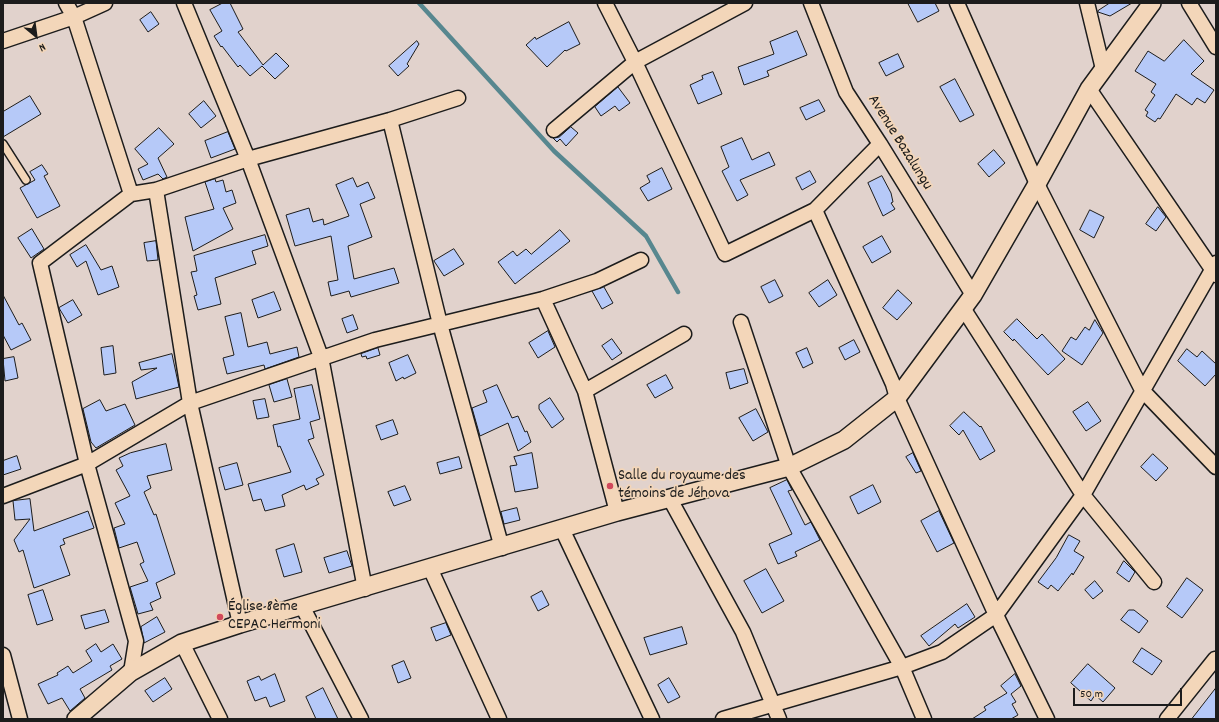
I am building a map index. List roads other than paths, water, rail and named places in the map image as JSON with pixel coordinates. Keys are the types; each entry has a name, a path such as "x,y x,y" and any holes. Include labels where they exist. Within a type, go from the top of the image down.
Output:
{"street":[{"path":"66,3 74,17 131,194"},
{"path":"3,41 74,17 105,3"},
{"path":"184,3 248,159 321,357 365,589"},
{"path":"605,3 635,62 725,254 815,210 880,144"},
{"path":"554,130 635,62 745,3"},
{"name":"Avenue Bazalungu","path":"811,3 846,92 880,144 968,301 1083,495 1154,582"},
{"path":"957,3 1038,184 1142,390 1216,467"},
{"path":"1087,3 1104,69"},
{"path":"77,719 130,672 182,643 240,624 365,589 617,512 789,467 844,440 897,398 968,301 1038,184 1089,89 1152,3"},
{"path":"1189,3 1216,47"},
{"path":"723,719 773,706 902,667 942,652 996,615 1083,495 1142,390 1214,269 1089,89"},
{"path":"130,672 136,641 87,464 40,263 131,194 156,190 248,159 390,120 458,98"},
{"path":"390,120 440,324 502,548"},
{"path":"156,190 190,403 240,624"},
{"path":"815,210 893,384 897,398 996,615 1047,719"},
{"path":"3,496 87,464 190,403 321,357 375,340 543,299 597,282 641,260"},
{"path":"543,299 585,391 617,512"},
{"path":"742,322 789,467 902,667 924,719"},
{"path":"585,391 684,334"},
{"path":"670,499 743,632 779,719"},
{"path":"562,529 652,719"},
{"path":"430,568 500,719"},
{"path":"302,606 361,719"},
{"path":"182,643 220,719"},
{"path":"3,655 20,719"},
{"path":"1167,719 1215,659"}],"lane":[{"path":"3,144 26,180"}],"waterway":[{"path":"419,3 554,151 646,236 678,292"}],"place":[{"name":"Salle du royaume des témoins de Jéhova","path":"610,486"},
{"name":"Église 8ème CEPAC Hermoni","path":"220,617"}]}
